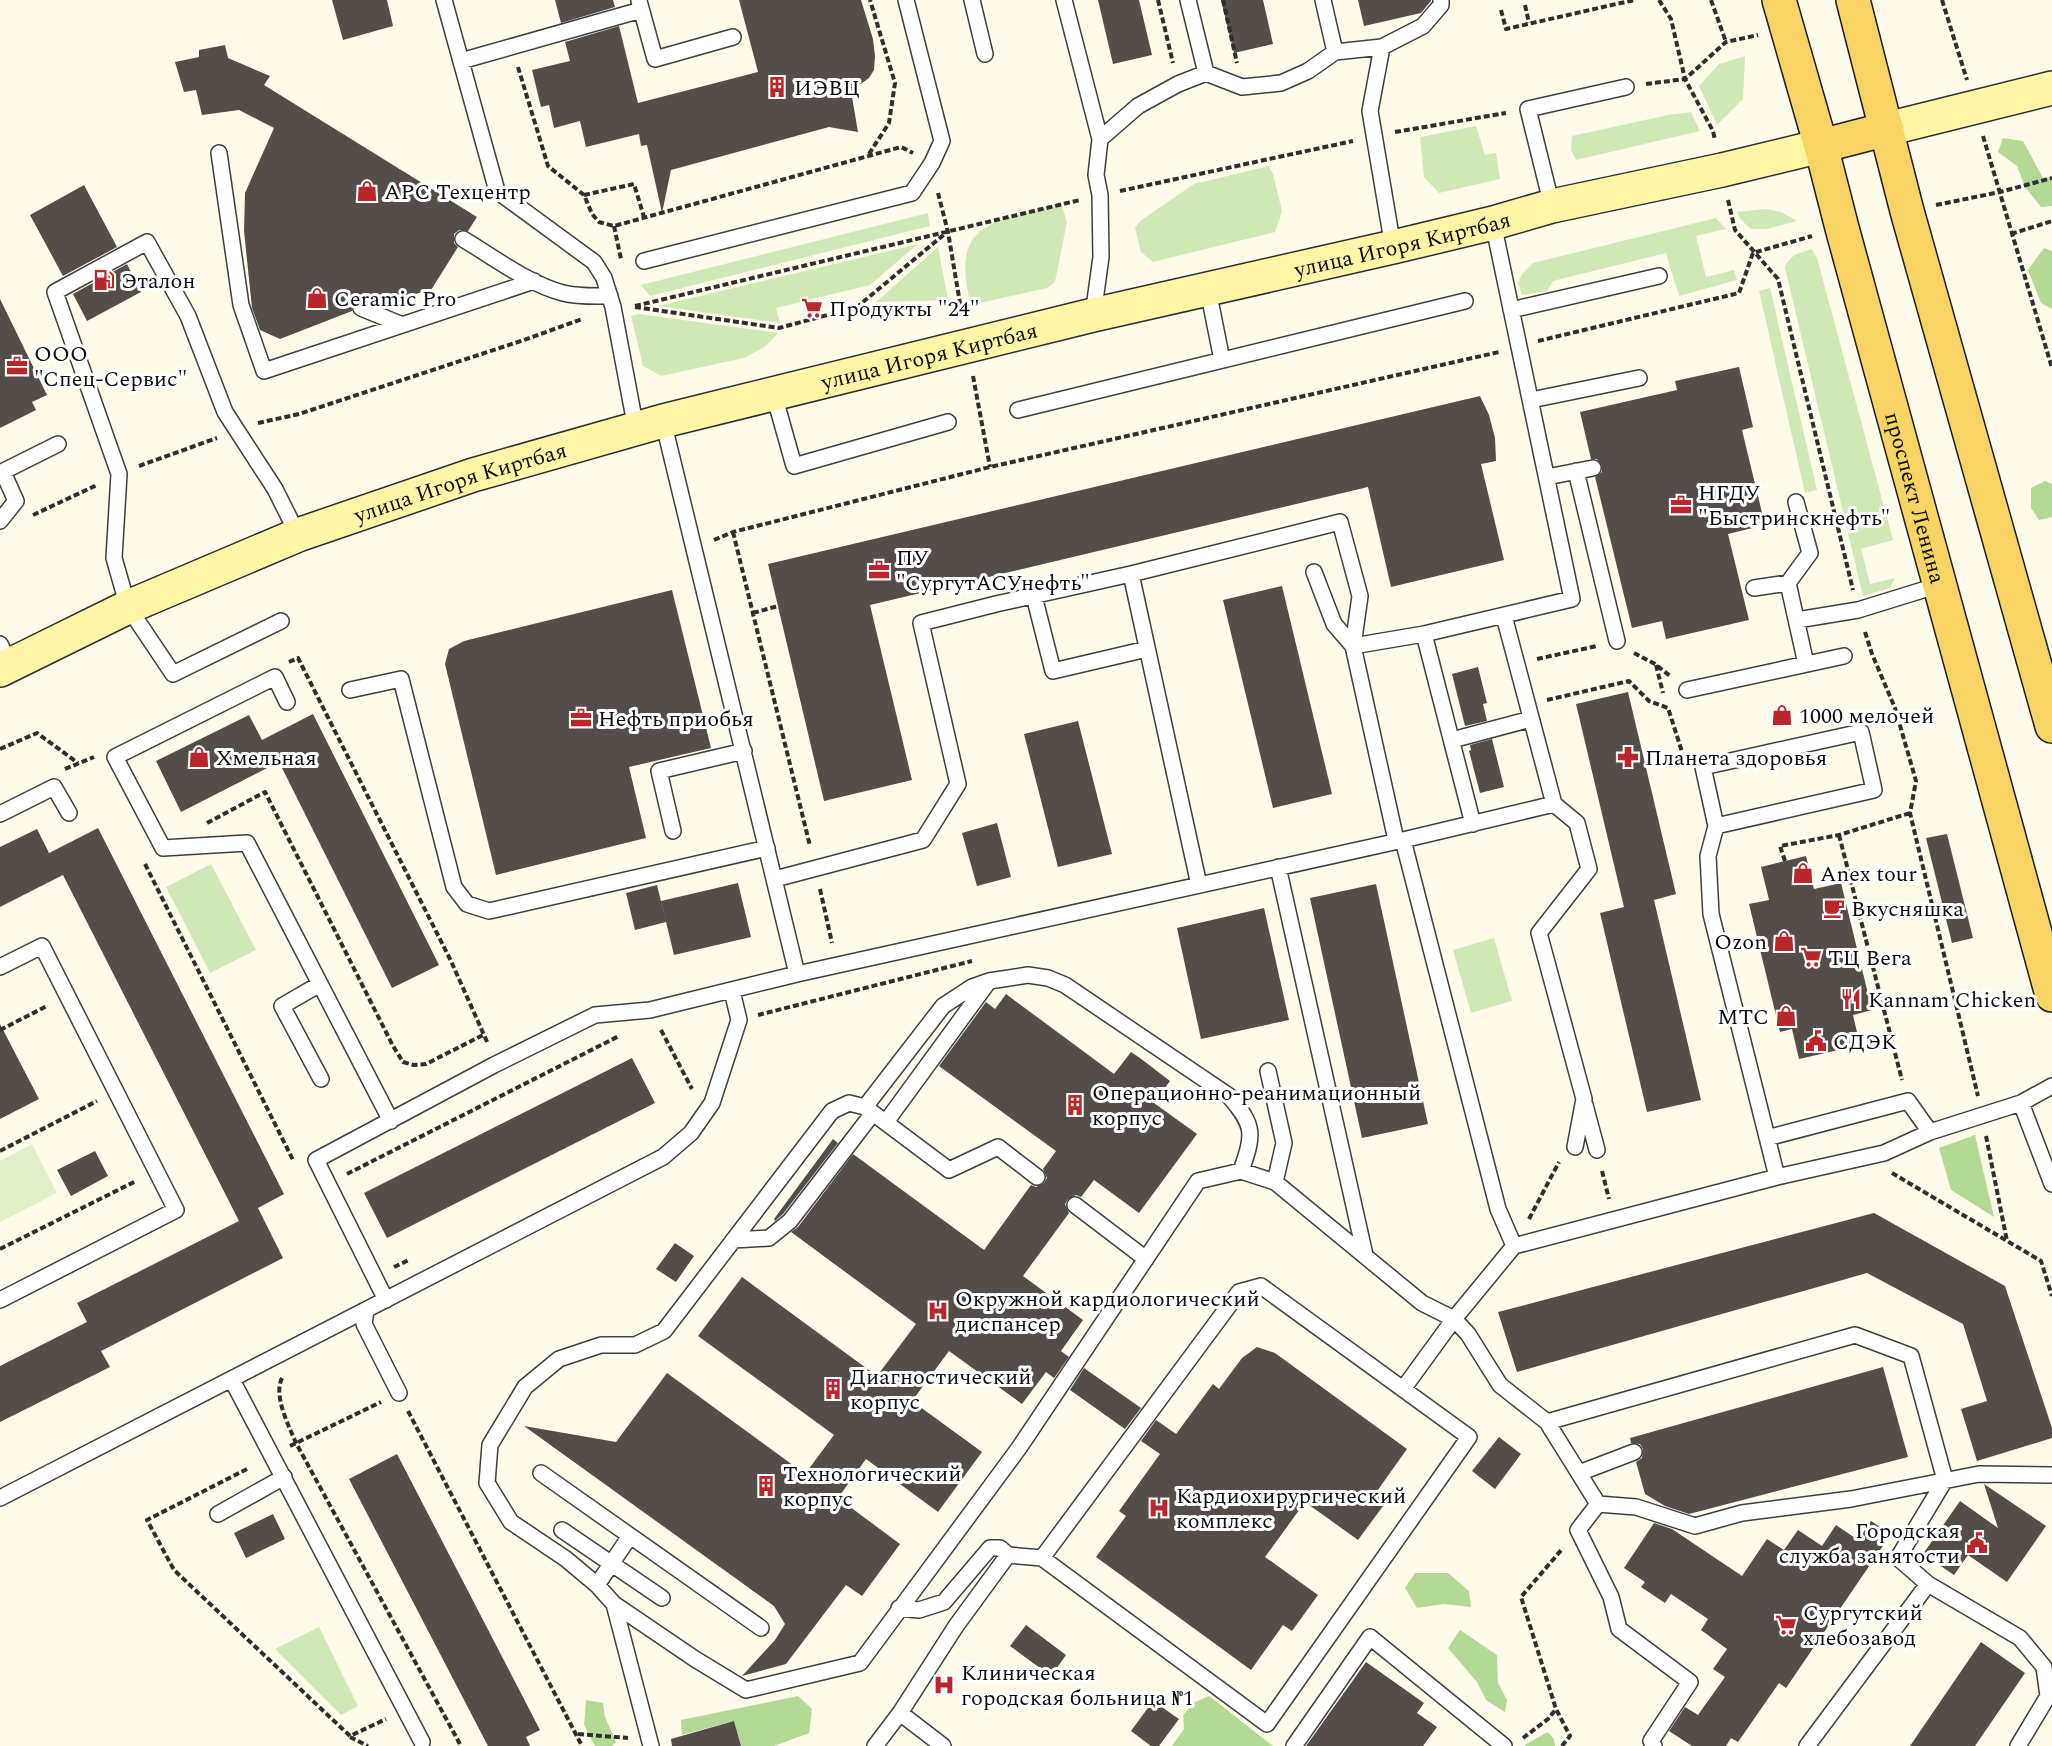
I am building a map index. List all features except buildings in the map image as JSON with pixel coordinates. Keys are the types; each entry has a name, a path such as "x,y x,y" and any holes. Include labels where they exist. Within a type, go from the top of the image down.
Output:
{"main road":[{"path":"1852,0 1907,211 2052,726"},
{"name":"проспект Ленина","path":"1782,14 1821,146 2052,995"},
{"path":"1887,129 2052,88"},
{"name":"улица Игоря Киртбая","path":"4,660 298,535 473,475 650,425 1093,315 1393,247 1552,207 1722,170 1887,129"}],"lane":[{"path":"444,0 497,191 594,262 604,278 650,425 694,552 797,974"},
{"path":"644,261 912,194 932,163 942,141 906,0"},
{"path":"972,0 985,54"},
{"path":"1064,0 1100,139 1096,175 1100,195 1101,256 1093,315"},
{"path":"1188,0 1206,73"},
{"path":"1323,0 1335,52"},
{"path":"1100,139 1138,106 1178,84 1206,73 1242,87 1281,82 1308,71 1335,52 1382,47 1423,26 1441,5 1441,0"},
{"path":"461,61 640,5 655,59 733,38"},
{"path":"1382,47 1370,111 1393,247"},
{"path":"1552,207 1528,109 1626,87"},
{"path":"219,153 241,305 264,371 534,281"},
{"path":"1353,646 1424,634 1572,599 1493,223"},
{"path":"463,239 534,281 562,293 611,302"},
{"path":"281,621 173,674 128,607 114,558 119,474 55,292 147,242 188,316 225,412 275,489 298,535"},
{"path":"1511,310 1659,276"},
{"path":"1208,290 1222,360"},
{"path":"1018,410 1465,300"},
{"path":"361,308 400,324"},
{"path":"1531,400 1639,378"},
{"path":"774,395 794,466 948,422"},
{"path":"0,521 16,501 1,472 58,444"},
{"path":"1547,477 1593,468"},
{"path":"1576,471 1617,641"},
{"path":"1754,588 1788,583 1810,553 1796,502"},
{"path":"775,879 923,840 958,784 921,623 1340,522 1360,596 1353,646 1399,840 1498,1209 1514,1246"},
{"path":"1314,572 1334,624 1353,646"},
{"path":"1131,574 1199,885"},
{"path":"1788,583 1806,664"},
{"path":"1797,620 1858,610 1939,585"},
{"path":"1034,596 1053,671 1147,649"},
{"path":"1504,616 1554,804 1577,824 1588,869 1539,933 1597,1150"},
{"path":"1424,634 1473,824"},
{"path":"1686,690 1844,656"},
{"path":"287,702 275,677 115,756 163,848 247,843 391,1121"},
{"path":"350,690 401,679 454,886 467,904 489,911 767,848"},
{"path":"1452,740 1529,711"},
{"path":"1716,825 1874,790 1861,732 1703,767 1716,825 1708,856 1711,915 1777,1177"},
{"path":"673,831 659,771 744,752"},
{"path":"0,814 54,787 69,813"},
{"path":"386,1300 316,1160 494,1065 595,1015 650,1010 797,974 1554,804"},
{"path":"1278,867 1365,1256"},
{"path":"0,967 42,946 176,1210 0,1299"},
{"path":"733,1240 769,1238 790,1221 943,1006 972,987 989,981 1028,975 1057,981 1228,1096 1246,1119 1251,1132 1251,1144 1241,1172"},
{"path":"886,1122 989,981"},
{"path":"320,984 282,1006 321,1078"},
{"path":"0,1498 663,1157 691,1133 712,1102 739,1020 732,991"},
{"path":"1268,1071 1284,1143 1275,1182"},
{"path":"1403,1389 1454,1319 1514,1246 1777,1177 1884,1153 1930,1132 2021,1103 2052,1086"},
{"path":"1575,1147 1584,1099"},
{"path":"1767,1138 1908,1101 1930,1132"},
{"path":"1037,1177 998,1147 949,1170 869,1110 849,1103 832,1111 664,1331 635,1345 601,1345 559,1359 525,1387 490,1444 487,1483 512,1522 566,1559 597,1585 614,1604 695,1659 746,1690 860,1663 1019,1448 1198,1181 1241,1172 1275,1182 1422,1303 1454,1319 1468,1334 1500,1385 1547,1422 1598,1504"},
{"path":"2021,1103 2052,1184"},
{"path":"1075,1205 1146,1259"},
{"path":"899,1608 919,1610 944,1602 990,1548 1000,1548 1008,1555 1042,1558 1266,1724 1469,1437 1262,1286 1239,1292 1042,1558"},
{"path":"366,1310 364,1324 399,1393"},
{"path":"1547,1422 1856,1335 1911,1356 1945,1480 1898,1558 1928,1584 2019,1638 2044,1667 2048,1696 2018,1746"},
{"path":"232,1380 423,1742"},
{"path":"1579,1473 1634,1452"},
{"path":"540,1473 761,1628"},
{"path":"1598,1504 1636,1508 1695,1526 1742,1513 1851,1499 1979,1474 2052,1475"},
{"path":"218,1514 284,1477"},
{"path":"1598,1504 1578,1530 1611,1597 1619,1629 1690,1682 1651,1741 1654,1746"},
{"path":"562,1530 662,1598"},
{"path":"597,1585 630,1536"},
{"path":"875,1746 900,1713 956,1626 1008,1555"},
{"path":"1807,1746 1928,1584"},
{"path":"614,1604 651,1746"},
{"path":"1294,1746 1370,1636 1504,1746"},
{"path":"900,1713 943,1746"}],"path":[{"path":"868,155 889,123 894,83 870,0"},
{"path":"1158,0 1178,84"},
{"path":"1223,0 1242,87"},
{"path":"1501,10 1506,29 1634,0"},
{"path":"1711,0 1726,42"},
{"path":"1942,0 2052,368"},
{"path":"1525,5 1529,23"},
{"path":"1626,87 1685,79 1726,42 1782,14"},
{"path":"512,45 548,166 584,195 592,214 599,222 614,226 901,147 932,163 948,232"},
{"path":"948,232 857,307 779,328 632,306 1100,195 1375,136 1528,109"},
{"path":"1907,211 2000,192 2052,178"},
{"path":"584,195 634,184 644,218"},
{"path":"2011,234 2052,221"},
{"path":"694,552 723,535 733,532 990,467 1520,347 1739,293 1753,253 1842,228"},
{"path":"32,515 119,474 249,425 311,410 524,340 611,302"},
{"path":"733,532 816,869 844,993"},
{"path":"753,613 778,606"},
{"path":"1516,663 1617,641 1655,664 1686,690"},
{"path":"297,658 451,961 485,1034 494,1065"},
{"path":"1655,664 1685,761 1707,782"},
{"path":"1529,711 1629,681 1649,701 1668,708"},
{"path":"0,749 37,733 78,763"},
{"path":"1785,861 1780,846 1839,835 1910,813"},
{"path":"1839,835 1908,1101"},
{"path":"140,854 293,1161"},
{"path":"0,1030 67,996"},
{"path":"650,1010 695,1094 699,1085"},
{"path":"328,1184 627,1032"},
{"path":"0,1151 117,1092"},
{"path":"1514,1246 1561,1158 1575,1147"},
{"path":"1597,1150 1615,1219"},
{"path":"0,1249 156,1171"},
{"path":"1888,1171 2041,1261 2052,1296"},
{"path":"376,1276 418,1255"},
{"path":"284,1376 280,1383 282,1412 296,1443 461,1746"},
{"path":"368,1746 350,1736 174,1570 147,1520 399,1393 578,1734 582,1746"},
{"path":"1562,1746 1570,1736 1556,1709 1521,1597 1578,1530"},
{"path":"350,1736 407,1709"},
{"path":"1521,1739 1548,1719 1556,1709"},
{"path":"578,1734 637,1739"}],"green space":[{"path":"1745,56 1743,99 1717,125 1699,86 1719,64"},
{"path":"1691,112 1700,131 1576,160 1571,150 1572,136"},
{"path":"1476,126 1485,155 1496,153 1500,179 1439,193 1424,177 1420,137"},
{"path":"2003,138 2023,141 2043,178 2052,177 2052,206 2041,207 2025,187 2017,166 1998,152"},
{"path":"1269,166 1282,211 1275,232 1153,262 1141,252 1135,228 1140,221 1194,184"},
{"path":"1061,203 1067,222 1055,282 1047,288 971,305 966,277 966,256 972,240 983,229 998,221"},
{"path":"1766,209 1781,212 1797,221 1767,229 1751,229 1741,220 1737,212"},
{"path":"928,213 930,226 650,296 641,285"},
{"path":"1716,218 1726,229 1696,236 1706,277 1734,270 1737,280 1679,296 1666,253 1553,281 1547,291 1522,295 1518,283 1522,274 1533,263"},
{"path":"918,244 870,285 776,308 780,323 658,306"},
{"path":"938,247 948,300 876,302"},
{"path":"2044,248 2052,251 2052,309 2041,303 2028,270"},
{"path":"1812,249 1817,258 1893,540 1861,549 1870,584 1895,578 1890,588 1863,596 1785,268 1792,257"},
{"path":"1770,288 1817,490 1805,493 1759,291"},
{"path":"639,314 778,333 766,346 744,358 661,376 643,366 631,316"},
{"path":"2045,481 2052,484 2052,517 2039,520 2031,508 2031,488"},
{"path":"211,864 256,950 210,973 166,887"},
{"path":"1494,938 1512,1001 1471,1013 1453,950"},
{"path":"1975,1135 1994,1217 1951,1190 1939,1148"},
{"path":"32,1144 57,1193 0,1222 0,1161"},
{"path":"1415,1573 1448,1573 1469,1591 1471,1607 1444,1604 1417,1608 1405,1588"},
{"path":"319,1627 358,1706 341,1715 275,1649"},
{"path":"1460,1630 1497,1655 1498,1683 1507,1700 1505,1712 1486,1700 1477,1682 1448,1648"},
{"path":"798,1696 812,1709 809,1733 774,1746 741,1746 734,1721 682,1735 681,1720"},
{"path":"1209,1696 1273,1746 1172,1746 1184,1729 1183,1715 1195,1702"},
{"path":"586,1700 603,1703 605,1717 616,1742 612,1746 595,1746 584,1725"},
{"path":"1548,1732 1554,1739 1555,1746 1525,1746 1526,1744"}],"place":[{"name":"ИЭВЦ","path":"777,87"},
{"name":"АРС Техцентр","path":"367,191"},
{"name":"Эталон","path":"104,280"},
{"name":"Ceramic Pro","path":"317,298"},
{"name":"Продукты \"24\"","path":"812,308"},
{"name":"ООО \"Спец-Сервис\"","path":"17,366"},
{"name":"НГДУ \"Быстринскнефть\"","path":"1681,505"},
{"name":"ПУ \"СургутАСУнефть\"","path":"879,570"},
{"name":"1000 мелочей","path":"1782,715"},
{"name":"Нефть приобья","path":"581,718"},
{"name":"Хмельная","path":"199,757"},
{"name":"Планета здоровья","path":"1628,757"},
{"name":"Anex tour","path":"1803,873"},
{"name":"Вкусняшка","path":"1834,908"},
{"name":"Ozon","path":"1784,941"},
{"name":"ТЦ Вега","path":"1811,957"},
{"name":"Kannam Chicken","path":"1851,999"},
{"name":"МТС","path":"1786,1016"},
{"name":"СДЭК","path":"1816,1041"},
{"name":"Операционно-реанимационный корпус","path":"1075,1105"},
{"name":"Окружной кардиологический диспансер","path":"938,1311"},
{"name":"Диагностический корпус","path":"833,1389"},
{"name":"Технологический корпус","path":"766,1486"},
{"name":"Кардиохирургический комплекс","path":"1159,1508"},
{"name":"Городская служба занятости","path":"1977,1543"},
{"name":"Сургутский хлебозавод","path":"1786,1625"},
{"name":"Клиническая городская больница №1","path":"944,1685"}]}
